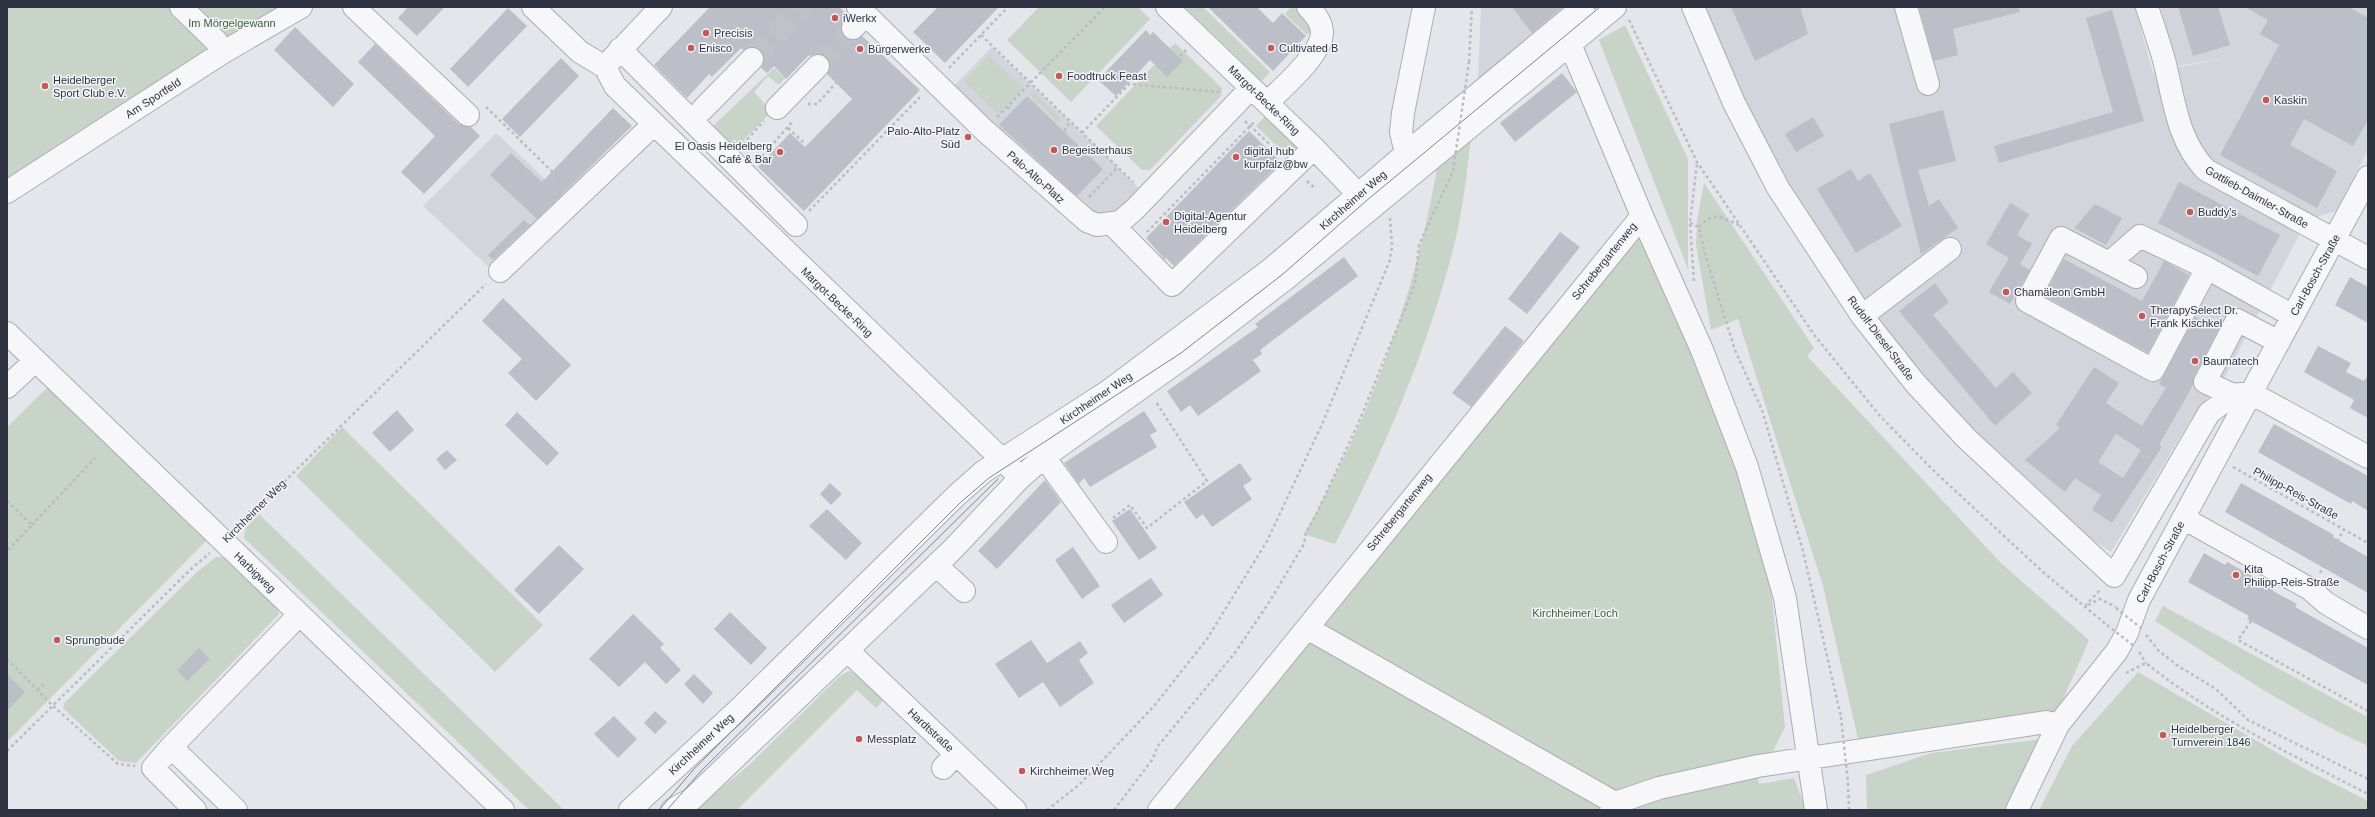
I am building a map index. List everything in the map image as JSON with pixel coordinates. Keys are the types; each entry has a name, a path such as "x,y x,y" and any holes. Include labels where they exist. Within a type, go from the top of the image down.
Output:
{"street":[{"path":"181,7 227,50"},
{"name":"Am Sportfeld","path":"7,192 227,50 301,7"},
{"path":"354,7 468,114"},
{"path":"533,7 580,52 605,67 661,7"},
{"name":"Margot-Becke-Ring","path":"1167,7 1314,148 1359,195"},
{"path":"1268,104 1320,43 1322,28 1319,19 1308,7"},
{"path":"1409,151 1404,145 1401,132 1403,113 1424,7"},
{"name":"Kirchheimer Weg","path":"630,810 739,709 956,495 983,472 1107,392 1175,343 1271,270 1409,151 1584,7"},
{"name":"Rudolf-Diesel-Straße","path":"1693,7 1734,103 1778,188 1862,316 1915,383 1966,438 2114,576"},
{"path":"1906,7 1928,84"},
{"name":"Gottlieb-Daimler-Straße","path":"2148,7 2163,59 2180,128 2187,147 2195,159 2206,170 2368,258"},
{"name":"Kirchheimer Weg","path":"672,810 692,799 936,565 1020,478 1044,457 1187,355 1288,277 1570,44 1622,14"},
{"name":"Palo-Alto-Platz","path":"859,16 935,82 984,130 1075,212 1097,225 1111,224"},
{"path":"1570,44 1642,216 1702,350 1747,467 1785,598 1816,810"},
{"path":"620,50 801,220"},
{"path":"702,110 752,59"},
{"path":"786,114 818,66"},
{"name":"Margot-Becke-Ring","path":"605,67 615,86 1020,478"},
{"path":"1111,224 1120,222 1148,196 1251,88"},
{"path":"500,271 579,198 654,124"},
{"path":"1111,224 1172,285 1314,148"},
{"name":"Carl-Bosch-Straße","path":"2017,810 2056,731 2118,651 2127,633 2139,600 2216,458 2242,394 2279,342 2368,177"},
{"name":"Schrebergartenweg","path":"1159,810 1464,432 1642,216"},
{"path":"2109,263 2140,236 2207,268 2293,316"},
{"path":"2136,278 2061,238 2027,301 2153,370 2207,268"},
{"path":"1862,316 1950,249"},
{"path":"2279,342 2237,320 2205,382 2242,394 2368,457"},
{"name":"Harbigweg","path":"7,333 502,810"},
{"path":"7,387 35,361"},
{"name":"Carl-Bosch-Straße","path":"2114,576 2209,413 2242,394"},
{"path":"1044,457 1101,535"},
{"path":"2183,518 2310,589 2326,603 2368,628"},
{"path":"936,565 964,591"},
{"path":"195,810 153,768 171,747 299,615"},
{"path":"1307,628 1613,807 1659,788 1758,766 2046,722 2056,731"},
{"name":"Hardtstraße","path":"847,650 950,761 1015,810"},
{"path":"171,747 236,810"}],"path":[{"path":"801,220 1008,7"},
{"path":"984,130 1105,7"},
{"path":"1114,810 1152,760 1158,746 1234,654 1268,604 1304,544 1306,532 1316,515 1358,424 1415,284 1419,245 1453,171 1469,62 1472,7"},
{"path":"1622,14 1697,162 1815,336 1880,416 1935,472 1996,530 2107,625 2134,646 2146,663 2163,677 2269,744 2368,794"},
{"path":"981,35 1148,196"},
{"path":"806,104 817,104 836,83"},
{"path":"1082,133 1129,84 1224,93 1251,88"},
{"path":"1133,247 1250,126 1268,104"},
{"path":"1007,107 1013,110"},
{"path":"1232,108 1316,189"},
{"path":"742,145 786,114 788,128 804,143"},
{"path":"1064,131 1070,122"},
{"path":"752,166 788,128"},
{"path":"1695,287 1690,223 1697,162"},
{"path":"1075,212 1118,167"},
{"path":"1047,810 1080,784 1154,706 1207,639 1267,541 1323,422 1390,260 1392,246 1390,218 1385,196"},
{"path":"1699,227 1708,218 1720,216 1739,225"},
{"path":"1690,223 1699,227"},
{"path":"1699,227 1705,254 1735,350 1764,417 1802,552 1841,718 1848,783 1849,810"},
{"name":"Kirchheimer Weg","path":"7,751 192,568 223,542 390,376 500,271"},
{"path":"1101,535 1130,505 1147,528 1207,481 1145,384"},
{"path":"7,551 95,458"},
{"name":"Philipp-Reis-Straße","path":"2216,458 2368,543"},
{"path":"7,501 32,525"},
{"path":"2310,589 2344,529"},
{"path":"2085,606 2100,599 2116,608 2141,628 2159,651 2178,666 2216,689 2248,720 2368,778"},
{"path":"2251,621 2238,640 2368,710"},
{"path":"7,660 53,706 118,764 153,768"},
{"path":"2122,678 2135,667 2146,663"},
{"path":"37,690 46,682"}],"shaded area":[{"path":"1481,7 1567,7 1478,81"},
{"path":"1705,7 2135,7 2153,73 2228,57 2178,66 2160,7 2368,7 2368,150 2336,211 2307,220 2226,375 2191,419 2111,552 2088,537 1984,440 1944,399 1902,349 1836,259 1785,180 1735,80"},
{"path":"992,47 1141,190 1119,213 1097,221 953,87"},
{"path":"496,133 565,198 492,270 423,206"}],"green space":[{"path":"7,7 169,7 210,47 207,56 7,179"},
{"name":"Im Mörgelgewann","path":"192,7 287,7 230,45"},
{"path":"1039,7 1138,7 1150,19 1071,102 1007,40"},
{"path":"1185,7 1203,7 1270,72 1262,81"},
{"path":"1291,7 1295,7 1308,20 1312,30 1307,35 1285,14"},
{"path":"1625,25 1688,159 1688,269 1599,40"},
{"path":"1175,43 1222,88 1221,96 1150,170 1142,170 1096,126"},
{"path":"989,55 1023,88 998,114 964,81"},
{"path":"774,68 785,78 779,85 768,76 754,92 772,111 733,151 711,128"},
{"path":"1032,90 1061,118 1057,122 1029,94"},
{"path":"1266,115 1304,151 1293,162 1256,126"},
{"path":"1471,137 1463,203 1455,242 1432,320 1419,359 1404,396 1354,508 1335,544 1304,534 1329,489 1351,443 1390,348 1406,300 1419,251 1431,201 1440,150"},
{"path":"1704,183 1814,348 1807,356 2001,563 2089,640 2058,711 1858,739 1823,586 1738,319 1711,330 1696,245 1697,221"},
{"name":"Kirchheimer Loch","path":"1638,235 1710,384 1765,530 1785,727 1773,751 1755,757 1759,784 1794,778 1806,810 1170,810"},
{"name":"Sprungbude","path":"49,386 208,539 7,742 7,427"},
{"path":"342,427 543,625 495,672 296,476"},
{"path":"259,514 564,810 529,810 244,538 245,529"},
{"path":"216,557 227,557 273,601 279,614 136,763 119,761 63,708 65,702 196,573"},
{"path":"2163,606 2368,717 2368,746 2340,733 2286,703 2155,621"},
{"path":"849,671 860,675 885,699 876,708 857,690 737,810 694,810 747,767 840,676"},
{"name":"Heidelberger Turnverein 1846","path":"2138,672 2307,770 2368,801 2368,810 2039,810 2072,746"},
{"path":"2041,739 2005,810 1867,810 1866,775 1931,753"}],"building":[{"path":"408,7 445,7 417,36 398,18"},
{"path":"710,7 839,7 848,15 841,25 844,37 856,40 862,36 920,90 804,211 758,167 790,133 805,147 852,99 827,74 830,63 827,57 821,54 808,56 786,79 774,66 767,73 761,68 764,62 764,55 755,47 743,50 741,48 712,77 709,74 687,98 654,65"},
{"path":"938,7 999,7 945,63 913,32"},
{"path":"1208,7 1257,7 1273,23 1282,13 1306,36 1273,71"},
{"path":"1512,7 1563,7 1532,33"},
{"path":"1731,7 1800,7 1808,34 1755,61"},
{"path":"1919,7 2019,7 2020,12 1953,29 1958,55 1934,61"},
{"path":"2178,7 2218,7 2230,45 2193,56"},
{"path":"2245,7 2349,7 2368,18 2368,120 2353,146 2304,119 2290,145 2337,171 2317,208 2220,155 2279,45 2260,34 2268,20"},
{"path":"508,8 527,26 468,87 450,69"},
{"path":"2112,10 2144,121 1999,163 1994,146 2113,112 2086,18"},
{"path":"295,27 354,84 333,107 274,50"},
{"path":"1146,30 1150,35 1153,32 1183,61 1167,77 1150,60 1116,96 1098,80"},
{"path":"375,44 459,124 471,127 480,136 424,194 401,172 435,136 358,62"},
{"path":"561,58 579,76 520,137 502,119"},
{"path":"1562,73 1577,92 1515,142 1500,123"},
{"name":"Begeisterhaus","path":"1027,96 1103,169 1077,196 999,125"},
{"path":"613,108 632,126 537,219 490,175 511,153 542,182"},
{"path":"1943,110 1956,161 1918,170 1929,206 1939,199 1958,228 1921,254 1889,124"},
{"path":"1813,117 1824,136 1796,152 1785,134"},
{"path":"1249,131 1281,162 1174,266 1166,258 1165,260 1146,238"},
{"path":"1851,169 1858,181 1870,173 1902,226 1856,253 1817,189"},
{"path":"2179,182 2280,235 2258,276 2158,223"},
{"path":"2010,203 2029,214 2017,235 2032,244 2020,264 2030,270 2010,304 1989,292 2009,258 1986,244"},
{"path":"2095,204 2122,218 2106,245 2074,228"},
{"path":"524,220 530,225 493,260 488,255"},
{"path":"1560,232 1580,247 1527,314 1508,299"},
{"path":"1344,257 1358,276 1260,350 1262,354 1253,360 1261,371 1198,416 1190,405 1181,412 1167,391 1258,327 1255,324"},
{"path":"2064,259 2142,301 2164,261 2189,275 2148,353 2044,296"},
{"path":"2350,277 2368,287 2368,323 2335,305"},
{"path":"1935,283 1949,302 1933,315 1996,388 2013,372 2032,393 1995,426 1899,311"},
{"path":"503,298 571,365 536,401 508,373 522,359 482,321"},
{"path":"2195,317 2218,330 2194,376 2193,385 2159,445 2162,447 2112,523 2092,510 2101,495 2075,478 2065,492 2025,460 2060,428 2056,425 2094,367 2119,383 2106,403 2142,426 2166,388 2159,384","holes":["2116,434 2141,450 2123,478 2098,462"]},
{"path":"1505,326 1524,341 1471,407 1452,393"},
{"path":"2318,346 2351,363 2346,372 2364,381 2368,375 2368,418 2350,408 2354,400 2304,372"},
{"path":"397,410 414,430 390,452 372,433"},
{"path":"1144,411 1157,431 1150,435 1157,447 1090,487 1084,478 1079,484 1064,463"},
{"path":"517,412 559,453 547,466 505,425"},
{"path":"2274,424 2368,476 2368,511 2352,501 2351,504 2258,452"},
{"path":"447,450 457,460 445,470 436,459"},
{"path":"1240,463 1252,480 1243,486 1252,499 1212,527 1203,514 1196,519 1184,502"},
{"path":"1045,480 1061,502 997,569 978,551"},
{"path":"830,483 842,494 831,505 820,494"},
{"path":"2241,483 2334,535 2333,537 2368,557 2368,593 2225,512"},
{"path":"827,509 862,543 846,560 809,526"},
{"path":"1130,509 1157,548 1139,560 1112,521"},
{"path":"559,545 584,569 539,614 514,590"},
{"path":"1073,547 1100,586 1082,599 1055,560"},
{"path":"2204,553 2225,565 2227,562 2274,588 2273,591 2297,604 2295,607 2368,648 2368,685 2247,619 2249,616 2188,582"},
{"path":"1151,578 1163,595 1124,623 1111,605"},
{"path":"730,612 767,648 751,665 714,629"},
{"path":"633,614 664,644 660,648 681,670 666,684 645,662 619,687 589,659"},
{"path":"1031,640 1047,663 1080,641 1088,653 1079,660 1094,683 1060,707 1043,682 1019,698 995,664"},
{"path":"199,648 210,659 187,681 177,670"},
{"path":"7,674 25,692 7,711"},
{"path":"694,674 713,693 703,704 684,684"},
{"path":"655,711 667,722 655,734 644,723"},
{"path":"614,716 637,739 618,758 594,734"}],"tunnel":[{"path":"752,59 802,7"},
{"path":"818,66 853,28"}],"tram line":[{"path":"659,810 694,769 961,502 989,478 1181,353 1283,274 1366,201 1600,7"},
{"path":"667,810 702,770 998,479"}],"place":[{"name":"iWerkx","path":"835,18"},
{"name":"Precisis","path":"706,33"},
{"name":"Enisco","path":"691,48"},
{"name":"Cultivated B","path":"1271,48"},
{"name":"Bürgerwerke","path":"860,49"},
{"name":"Foodtruck Feast","path":"1059,76"},
{"name":"Heidelberger Sport Club e.V.","path":"45,86"},
{"name":"Kaskin","path":"2266,100"},
{"name":"Palo-Alto-Platz Süd","path":"968,137"},
{"name":"Begeisterhaus","path":"1054,150"},
{"name":"El Oasis Heidelberg Café & Bar","path":"780,152"},
{"name":"digital hub kurpfalz@bw","path":"1236,157"},
{"name":"Buddy's","path":"2190,212"},
{"name":"Digital-Agentur Heidelberg","path":"1166,222"},
{"name":"Chamäleon GmbH","path":"2006,292"},
{"name":"TherapySelect Dr. Frank Kischkel","path":"2142,316"},
{"name":"Baumatech","path":"2195,361"},
{"name":"Kita Philipp-Reis-Straße","path":"2236,575"},
{"name":"Sprungbude","path":"57,640"},
{"name":"Heidelberger Turnverein 1846","path":"2163,735"},
{"name":"Messplatz","path":"859,739"},
{"name":"Kirchheimer Weg","path":"1022,771"}]}
